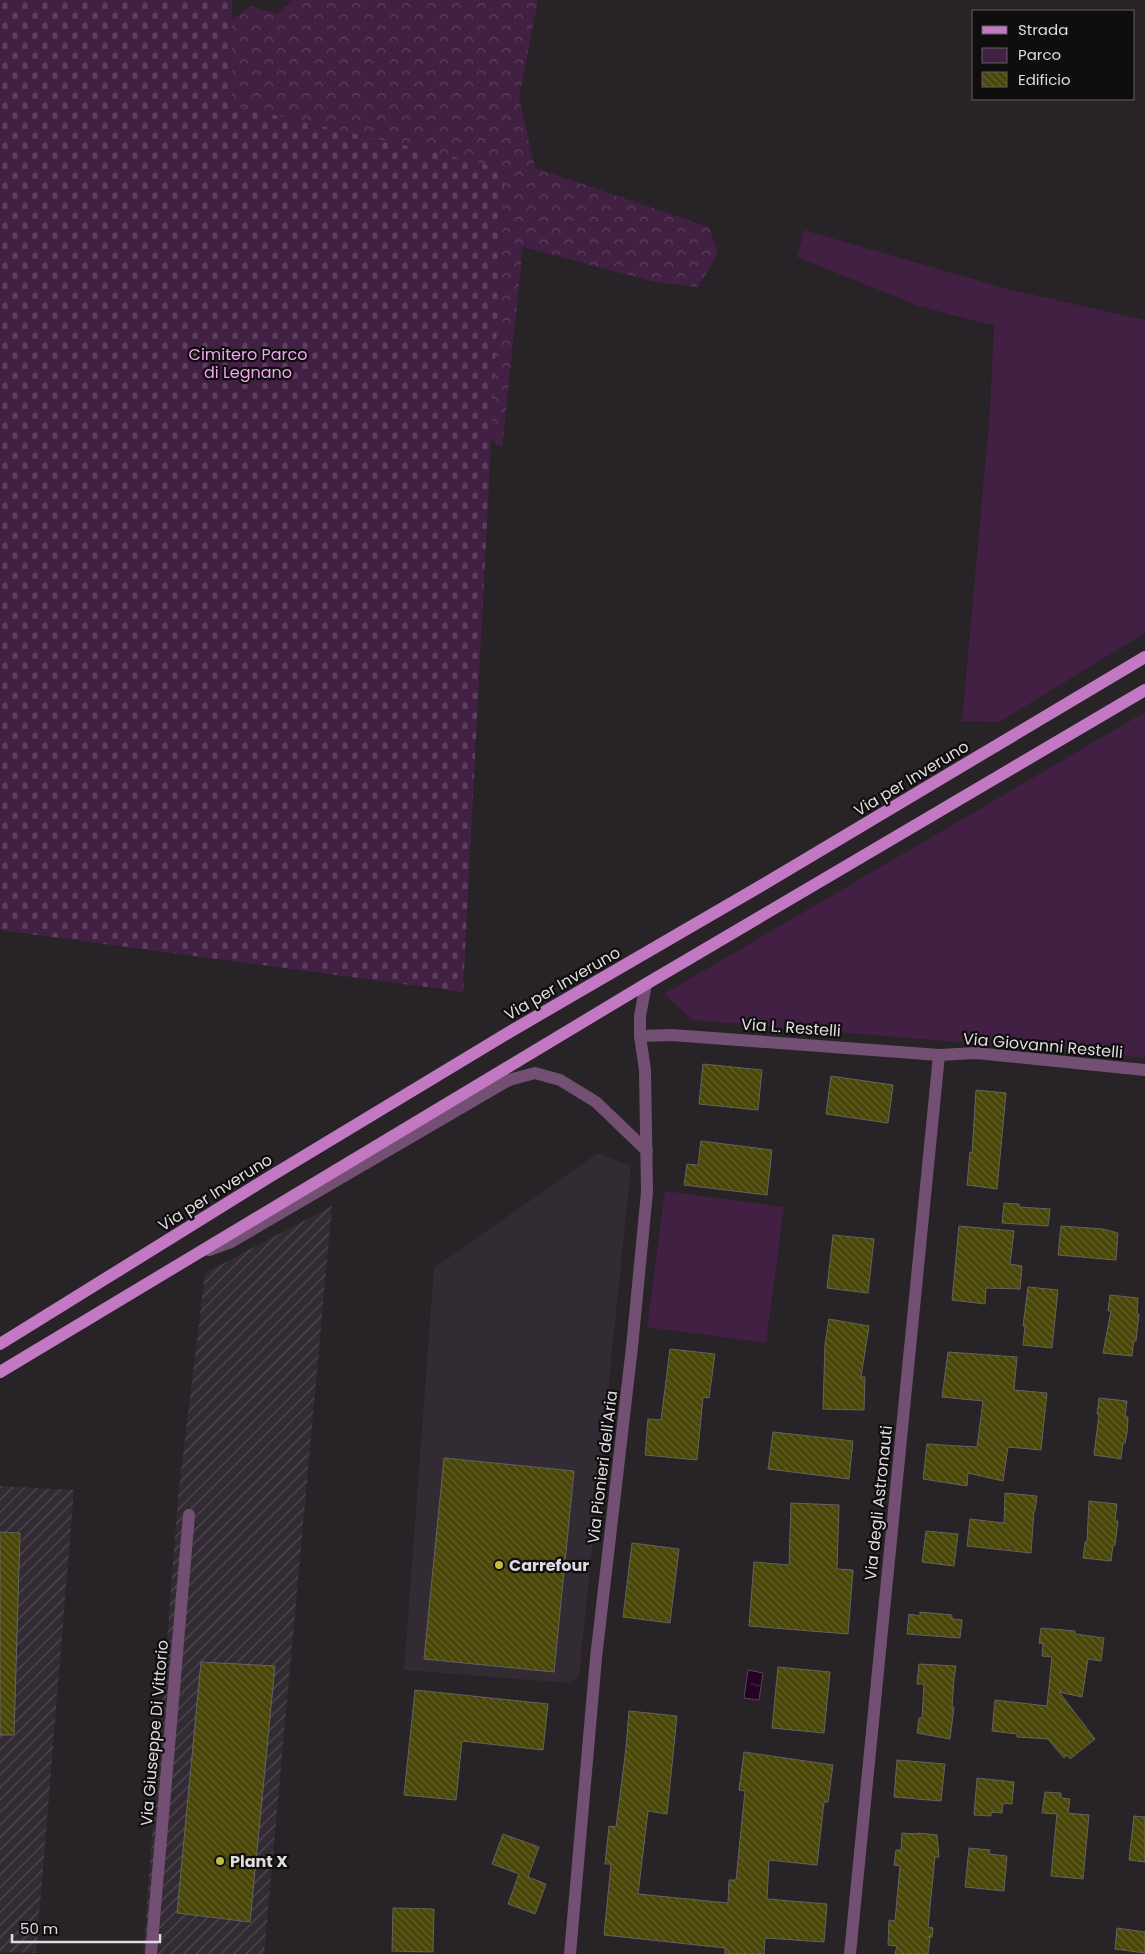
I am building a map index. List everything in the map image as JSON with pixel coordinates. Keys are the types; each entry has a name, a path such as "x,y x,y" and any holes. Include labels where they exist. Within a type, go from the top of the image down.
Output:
{"main road":[{"name":"Via per Inveruno","path":"0,1344 271,1176 513,1030 759,887 1145,657"},
{"path":"0,1372 646,984 1145,690"}],"street":[{"name":"Via Pionieri dell'Aria","path":"570,1954 596,1658 632,1347 647,1192 644,1070 640,1036 640,1016 646,984"},
{"name":"Via L. Restelli","path":"640,1036 672,1035 939,1055"},
{"name":"Via Giovanni Restelli","path":"939,1055 976,1053 1145,1070"},
{"name":"Via degli Astronauti","path":"850,1954 939,1055"},
{"path":"191,1257 231,1242 509,1080 535,1073 560,1080 596,1102 647,1151"},
{"name":"Via Giuseppe Di Vittorio","path":"151,1954 189,1515"}],"shaded area":[{"path":"598,1153 631,1166 579,1676 569,1683 404,1670 434,1268"},
{"path":"332,1206 264,1954 143,1954 178,1497 205,1273"},
{"path":"0,1486 74,1490 36,1953 0,1952"}],"green space":[{"name":"Cimitero Parco di Legnano","path":"0,0 232,0 232,105 505,169 463,992 0,930"},
{"path":"293,0 538,0 519,98 535,168 709,227 718,254 698,287 655,282 523,247 502,448 491,439 505,170 232,105 232,20 250,6 276,14"},
{"path":"804,230 1004,288 1145,320 1145,633 999,722 962,721 990,411 994,326 919,306 797,257"},
{"path":"1145,712 1145,1058 692,1020 664,994"},
{"path":"665,1191 784,1207 766,1343 647,1327"}],"water":[{"path":"748,1670 763,1673 759,1700 744,1698"}],"building":[{"path":"703,1064 762,1070 758,1110 699,1104"},
{"path":"831,1076 893,1085 888,1123 826,1114"},
{"path":"976,1090 1006,1093 997,1189 967,1185 970,1152 972,1153"},
{"path":"701,1141 772,1150 767,1195 684,1185 687,1164 698,1165"},
{"path":"1004,1203 1019,1204 1019,1207 1050,1209 1048,1226 1002,1223"},
{"path":"959,1226 1014,1231 1010,1264 1022,1266 1020,1289 986,1288 985,1304 952,1300"},
{"path":"1061,1226 1103,1229 1118,1233 1116,1260 1058,1255"},
{"path":"833,1235 874,1239 868,1293 827,1288"},
{"path":"1028,1287 1058,1290 1052,1348 1023,1345 1025,1326 1023,1326"},
{"path":"1110,1295 1138,1298 1137,1314 1139,1314 1132,1356 1103,1353 1111,1311 1108,1311"},
{"path":"829,1319 869,1326 861,1377 865,1377 864,1410 823,1409 825,1344"},
{"path":"670,1349 715,1354 709,1398 703,1397 697,1460 645,1455 648,1419 661,1420"},
{"path":"948,1352 1017,1357 1014,1390 1047,1393 1041,1450 1008,1447 1003,1481 968,1473 967,1486 923,1479 927,1444 977,1447 983,1401 942,1397"},
{"path":"1099,1398 1127,1401 1125,1417 1128,1417 1127,1433 1125,1443 1123,1443 1121,1459 1094,1455"},
{"path":"773,1432 853,1441 849,1479 768,1469"},
{"name":"Carrefour","path":"444,1458 574,1471 554,1672 424,1659"},
{"path":"1005,1493 1037,1496 1031,1553 967,1546 970,1519 1004,1523"},
{"path":"1089,1501 1117,1504 1115,1521 1118,1521 1111,1561 1083,1558 1085,1542 1087,1542"},
{"path":"791,1503 839,1505 837,1569 853,1570 848,1634 749,1626 754,1562 789,1565"},
{"path":"926,1531 958,1534 954,1566 922,1562"},
{"path":"0,1532 20,1533 14,1735 0,1735"},
{"path":"632,1543 679,1549 670,1623 623,1617"},
{"path":"920,1612 952,1615 952,1619 962,1620 960,1638 907,1634 909,1614 920,1616"},
{"path":"1041,1628 1075,1631 1075,1634 1104,1638 1101,1661 1088,1659 1082,1697 1059,1692 1095,1739 1070,1759 1067,1755 1064,1758 1048,1739 1017,1737 1017,1734 992,1731 995,1700 1047,1706 1052,1657 1042,1656 1043,1644 1039,1643"},
{"path":"201,1662 275,1666 250,1922 177,1913"},
{"path":"919,1664 956,1666 950,1739 917,1733 919,1718 922,1718 924,1684 917,1684"},
{"path":"778,1667 830,1672 824,1733 772,1728"},
{"path":"415,1690 548,1704 543,1750 462,1741 456,1800 404,1795"},
{"path":"629,1711 677,1716 667,1814 648,1811 638,1894 728,1903 729,1880 736,1880 745,1791 739,1790 744,1752 833,1765 828,1802 824,1802 817,1865 769,1860 767,1899 827,1904 824,1942 765,1938 764,1954 725,1954 725,1948 604,1935 611,1864 605,1864 609,1826 616,1827"},
{"path":"897,1760 945,1764 941,1801 894,1797"},
{"path":"977,1778 1014,1782 1012,1804 1003,1803 1002,1813 991,1812 991,1816 974,1815"},
{"path":"1045,1792 1061,1793 1061,1798 1070,1799 1068,1813 1089,1815 1083,1879 1051,1876 1057,1814 1042,1813"},
{"path":"1134,1816 1145,1817 1145,1862 1129,1860"},
{"path":"902,1833 937,1835 939,1857 935,1857 928,1927 933,1928 928,1954 895,1954 897,1946 888,1945 889,1920 895,1921 900,1866 894,1865 896,1850 901,1850"},
{"path":"503,1834 539,1847 528,1877 546,1884 535,1914 508,1904 519,1874 492,1864"},
{"path":"969,1848 990,1850 989,1854 1007,1856 1004,1891 965,1887"},
{"path":"393,1908 434,1909 433,1952 392,1951"},
{"path":"1117,1928 1145,1932 1145,1953 1115,1949"}],"place":[{"name":"Carrefour","path":"499,1565"},
{"name":"Plant X","path":"220,1861"}]}
